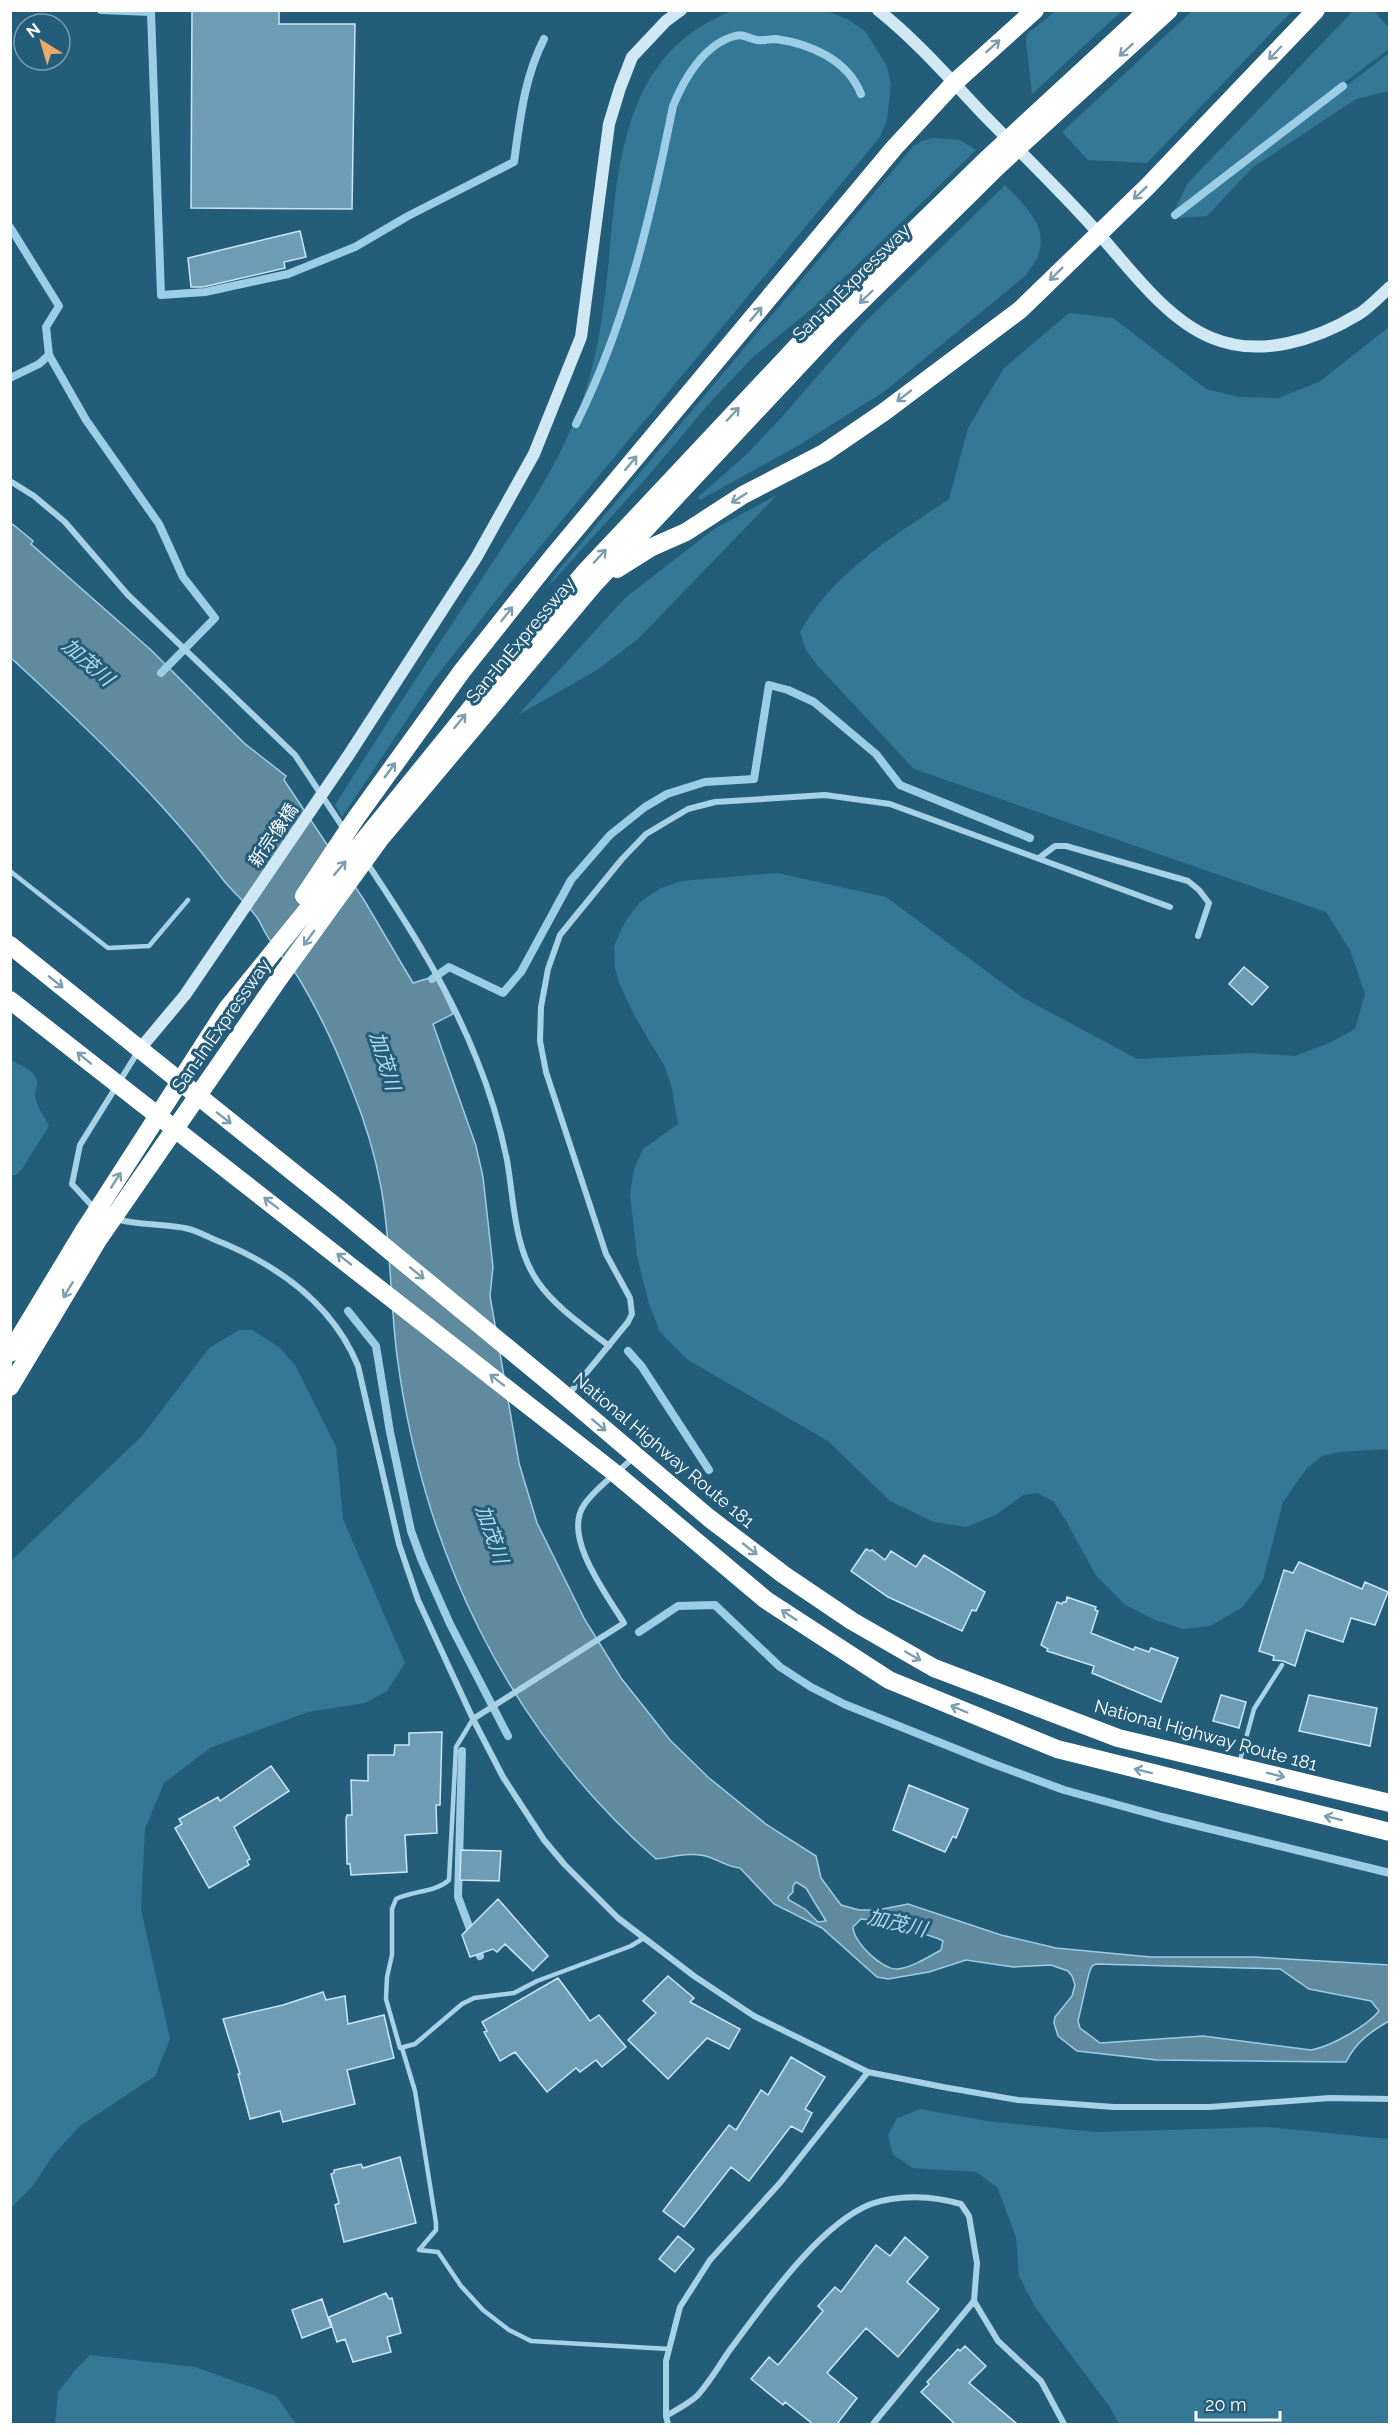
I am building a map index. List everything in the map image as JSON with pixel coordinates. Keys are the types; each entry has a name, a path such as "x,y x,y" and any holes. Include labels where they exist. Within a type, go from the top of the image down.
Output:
{"highway":[{"path":"226,1010 356,818 462,671 550,560 894,148 954,83 1035,10"},
{"name":"San-In Expressway","path":"10,1353 91,1234 278,980 376,836 497,676 592,564 819,323 1049,111 1148,10"},
{"name":"San-In Expressway","path":"1049,111 1169,10"},
{"path":"596,583 652,548 686,532 743,495 824,453 884,412 1020,310 1147,187 1316,10"},
{"name":"San-In Expressway","path":"10,1387 91,1234 226,1010 596,583 829,333 993,163"},
{"name":"National Highway Route 181","path":"10,945 339,1209 561,1392 709,1518 784,1575 852,1621 934,1668 1118,1738 1389,1803"},
{"path":"10,999 117,1085 318,1238 616,1474 766,1600 889,1680 1057,1749 1389,1832"}],"street":[{"name":"新宗像橋","path":"139,1050 185,995 348,756 476,558 534,454 581,337 609,124 620,88 632,57 666,21 681,10"},
{"path":"878,10 897,25 954,83 1098,233 1143,285 1179,318 1212,338 1247,346 1282,346 1322,333 1360,313 1389,287"},
{"path":"10,481 34,495 66,522 128,595 295,755 430,959 454,1004 494,1108 506,1158 518,1232 531,1270 539,1283 558,1304 609,1346"},
{"path":"561,1392 609,1346 632,1314 630,1298 606,1254 546,1072 540,1041 541,1006 548,969 560,935 646,834 688,809 715,802 825,795 890,804 1170,907"},
{"path":"1039,858 1055,846 1066,846 1188,881 1209,903 1198,936"},
{"path":"139,1050 80,1145 72,1184 99,1213 134,1224 189,1229 252,1256 311,1295 348,1341 358,1366 399,1544 418,1600 473,1719 503,1777 544,1840 618,1918 694,1976 754,2016 868,2072 1018,2100 1114,2107 1210,2107 1330,2098 1389,2099"},
{"path":"473,1719 624,1623 583,1553 578,1534 578,1518 589,1500 636,1455"},
{"path":"668,2424 666,2361 680,2307 710,2260 780,2183 868,2072"},
{"path":"666,2416 696,2396 779,2284 810,2251 847,2218 871,2204 913,2197 948,2200 961,2204 969,2216 977,2263 974,2301 873,2424"},
{"path":"974,2301 998,2341 1041,2380 1064,2424"}],"lane":[{"path":"10,871 108,948 149,946 188,900"},
{"path":"1238,1766 1254,1709 1282,1665"},
{"path":"473,1719 456,1747 449,1880 441,1886 403,1895 396,1899 392,1909 392,1955 387,1977 386,1998 397,2043 402,2048 416,2091 436,2223 436,2230 419,2250 438,2252 461,2286 483,2310 509,2330 531,2341 669,2349"},
{"path":"402,2048 415,2044 462,2004 474,1998 514,1992 537,1981 631,1946 644,1938"}],"shaded area":[{"path":"732,11 827,11 847,19 865,31 887,66 891,85 887,120 880,137 505,589 432,682 342,817 335,805 527,510 548,475 573,425 589,380 597,348 617,184 625,140 639,100 660,64 690,34"},
{"path":"1056,11 1122,11 1032,94 1026,40 1028,33"},
{"path":"1192,11 1292,11 1147,163 1088,160 1062,132"},
{"path":"1353,11 1374,11 1389,28 1389,49 1174,211 1188,183"},
{"path":"1389,53 1389,91 1356,99 1252,168 1207,216 1174,218"},
{"path":"933,138 960,140 976,150 815,306 752,358 712,400 649,475 546,589 557,572 915,144"},
{"path":"1005,185 1033,217 1041,239 1040,250 1024,277 885,391 801,444 700,500 698,497 747,454 779,420 863,324"},
{"path":"1069,313 1113,318 1206,389 1239,397 1278,398 1319,382 1389,327 1389,1449 1339,1452 1322,1456 1307,1468 1283,1502 1263,1580 1243,1607 1210,1626 1183,1629 1155,1620 1124,1604 1095,1574 1053,1501 1037,1493 1023,1495 996,1515 966,1527 934,1522 890,1501 828,1441 688,1360 660,1332 649,1304 637,1256 630,1195 634,1169 643,1149 678,1124 672,1089 665,1067 634,1015 619,983 615,968 614,946 625,922 640,902 661,888 682,881 777,873 886,897 1020,996 1137,1059 1249,1053 1295,1056 1331,1042 1355,1029 1365,994 1350,950 1326,912 914,769 817,665 806,650 800,632 814,610 847,573 886,542 949,499 968,428 1004,368"},
{"path":"777,495 638,639 597,670 518,715 625,598 714,529"},
{"path":"10,1060 28,1069 35,1076 37,1080 36,1100 49,1126 16,1175 10,1175"},
{"path":"239,1330 252,1330 279,1347 295,1365 336,1447 343,1519 405,1663 387,1691 365,1703 308,1712 210,1748 164,1783 145,1829 141,1909 170,2039 155,2076 80,2126 54,2154 32,2187 11,2208 11,1561 142,1436 209,1348"},
{"path":"920,2109 987,2121 1095,2132 1267,2127 1389,2139 1389,2424 1119,2424 1109,2406 1035,2307 1019,2276 1016,2237 997,2187 976,2172 913,2168 893,2155 888,2135 897,2118"},
{"path":"90,2355 195,2367 276,2396 296,2424 55,2424 58,2392"}],"water":[{"name":"加茂川","path":"10,522 33,541 31,544 151,650 244,743 286,776 284,780 364,900 413,983 436,976 453,1014 433,1024 476,1146 483,1177 493,1267 490,1296 519,1463 537,1523 585,1620 621,1678 670,1740 709,1778 767,1825 816,1856 821,1878 841,1905 859,1910 878,1910 908,1904 1001,1935 1056,1948 1150,1957 1253,1957 1389,1965 1389,2021 1364,2038 1346,2062 1157,2060 1077,2051 1058,2036 1054,2023 1055,2017 1072,1996 1075,1985 1068,1971 1051,1965 1013,1967 966,1960 929,1972 888,1979 877,1977 822,1928 774,1904 740,1868 696,1854 656,1859 603,1808 556,1753 515,1694 480,1631 451,1566 427,1498 409,1428 397,1356 387,1229 376,1163 357,1103 321,1019 298,977 272,944 254,914 173,818 94,736 11,658","holes":["796,1882 806,1888 826,1921 818,1922 805,1909 789,1900 788,1897 793,1892","861,1919 874,1921 943,1941 941,1950 915,1964 898,1969 877,1961 858,1940 853,1927","1096,1964 1280,1969 1309,1989 1371,2001 1379,2011 1348,2035 1311,2050 1203,2036 1100,2043 1080,2028 1078,2021 1092,1966"]}],"building":[{"path":"192,10 279,10 279,24 355,24 352,209 191,208"},
{"path":"300,231 306,257 284,262 285,268 203,287 191,287 188,258"},
{"path":"1244,967 1268,987 1252,1005 1229,984"},
{"path":"866,1549 872,1550 885,1560 891,1551 916,1567 924,1555 985,1592 976,1611 972,1610 962,1631 888,1597 851,1571"},
{"path":"1299,1562 1362,1589 1365,1582 1388,1592 1375,1625 1351,1618 1343,1642 1306,1630 1295,1666 1273,1660 1274,1656 1259,1651 1284,1570 1293,1573"},
{"path":"1067,1597 1096,1607 1095,1610 1098,1611 1091,1633 1134,1650 1135,1647 1149,1652 1151,1648 1178,1658 1161,1702 1092,1673 1094,1666 1047,1651 1048,1649 1041,1645 1057,1602 1062,1604 1066,1602"},
{"path":"1221,1695 1246,1702 1239,1728 1213,1721"},
{"path":"1309,1695 1377,1708 1370,1746 1299,1731"},
{"path":"442,1732 440,1805 436,1805 437,1833 405,1835 407,1872 351,1875 350,1864 347,1864 346,1819 347,1815 352,1815 351,1780 368,1781 368,1755 394,1755 395,1745 409,1745 409,1733"},
{"path":"271,1766 289,1791 234,1827 250,1859 247,1861 249,1865 209,1888 175,1828 182,1824 179,1819 218,1797 220,1801"},
{"path":"909,1785 968,1809 956,1838 953,1836 945,1852 893,1830"},
{"path":"461,1850 501,1851 499,1881 460,1880"},
{"path":"498,1899 548,1956 533,1971 505,1944 497,1952 493,1949 470,1957 462,1935"},
{"path":"668,1976 694,1998 690,2002 740,2029 729,2049 707,2038 668,2079 628,2040 656,2013 643,2001"},
{"path":"558,1978 590,2021 599,2015 626,2047 602,2067 596,2060 580,2072 576,2068 547,2092 515,2052 500,2061 484,2032 487,2031 482,2022"},
{"path":"323,1992 326,2000 345,1996 348,2024 384,2015 394,2058 347,2070 355,2104 283,2122 280,2111 250,2119 238,2074 240,2074 223,2019 283,2005"},
{"path":"791,2057 825,2077 805,2109 812,2113 802,2132 791,2126 749,2181 731,2167 684,2227 663,2211 729,2125 736,2130 761,2090 768,2095"},
{"path":"400,2157 416,2223 344,2242 335,2205 339,2203 331,2174 334,2170 361,2164 363,2168"},
{"path":"678,2236 694,2249 675,2272 659,2259"},
{"path":"905,2237 928,2257 907,2282 939,2309 898,2357 866,2328 827,2373 857,2398 837,2424 813,2424 785,2402 783,2405 751,2379 769,2357 778,2365 823,2311 818,2306 835,2287 841,2292 876,2245 890,2256"},
{"path":"386,2293 389,2299 392,2298 401,2333 387,2337 391,2352 353,2362 345,2339 337,2342 329,2317"},
{"path":"322,2299 331,2327 302,2338 292,2310"},
{"path":"965,2346 986,2366 969,2383 1017,2424 955,2424 921,2392 929,2384 927,2382 958,2349 960,2351"}],"waterway":[{"path":"101,10 151,12 161,295 205,292 288,274 355,247 408,216 514,162 527,84 544,39"},
{"path":"576,424 609,348 635,269 656,188 673,106 696,64 724,40 738,35 759,40 789,41 814,49 837,63 847,71 861,94"},
{"path":"1175,215 1343,86"},
{"path":"10,227 59,306 46,327 49,355 39,364 10,378"},
{"path":"49,355 86,420 159,524 183,577 215,618 161,673"},
{"path":"432,979 449,967 503,993 521,972 571,880 610,835 645,807 667,794 705,782 754,779 769,685 788,690 814,702 876,754 900,785 1030,838"},
{"path":"348,1311 376,1346 390,1432 411,1531 422,1561 450,1624 508,1736"},
{"path":"628,1351 642,1367 709,1470"},
{"path":"639,1632 678,1606 715,1605 780,1667 811,1687 844,1704 991,1763 1064,1790 1162,1817 1390,1873"},
{"path":"462,1751 458,1897 480,1956"}]}
